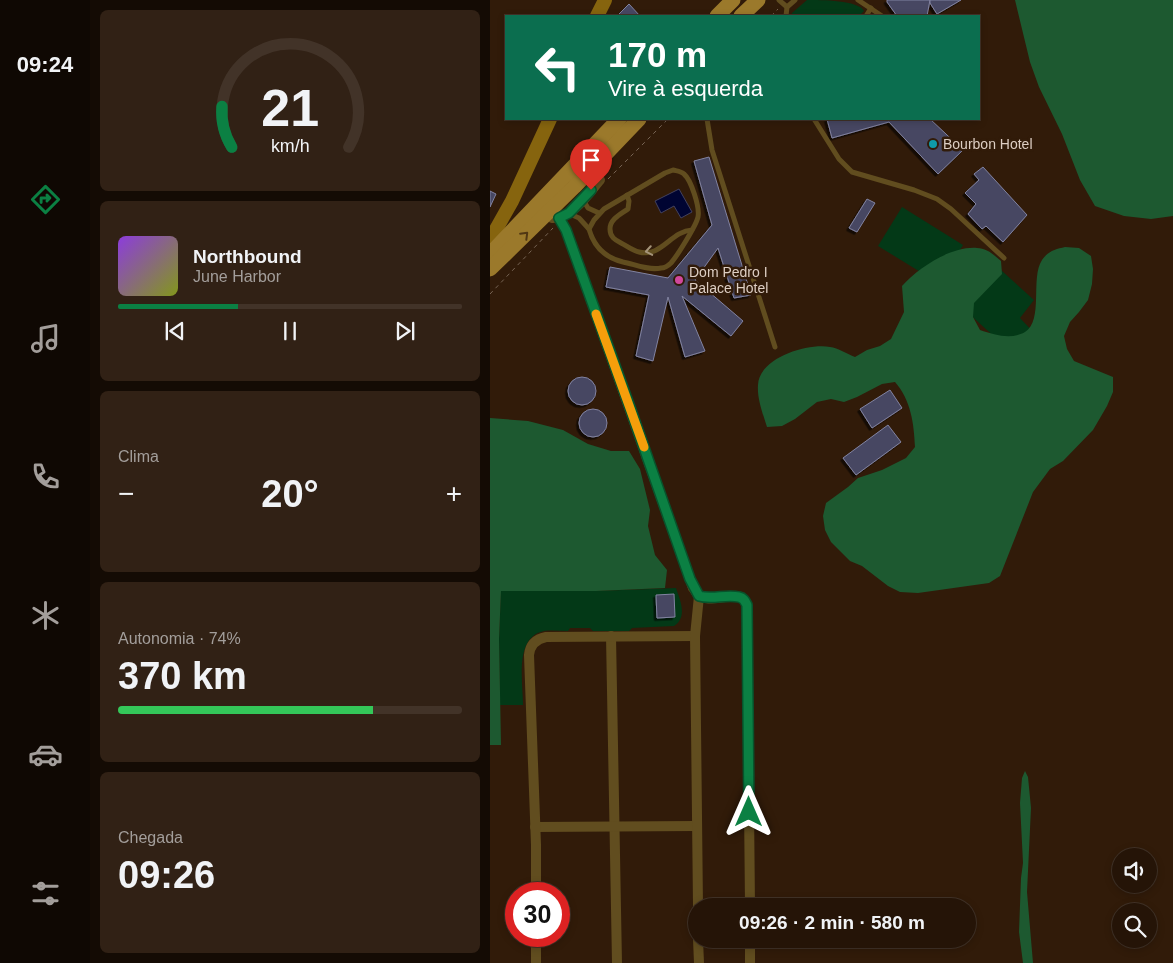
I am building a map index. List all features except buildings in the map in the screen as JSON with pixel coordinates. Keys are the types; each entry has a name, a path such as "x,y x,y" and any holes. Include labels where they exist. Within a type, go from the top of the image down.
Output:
{"main road":[{"path":"718,15 732,0"},
{"path":"742,15 758,0"},
{"path":"490,254 552,214 618,120"},
{"path":"490,270 578,193 638,120"}],"street":[{"path":"598,15 605,0"},
{"path":"490,240 512,201 550,120"},
{"path":"552,214 578,193 600,180"},
{"path":"512,201 522,208 552,214 566,230 690,579 699,596 695,636 698,898"},
{"path":"699,596 705,598 739,597 745,600 747,605 750,898"},
{"path":"611,636 617,963"},
{"path":"536,882 529,655 531,646 537,640 546,637 695,636"},
{"path":"535,827 696,826"},
{"path":"536,947 536,963"},
{"path":"698,948 699,963"},
{"path":"750,948 750,963"}],"lane":[{"path":"779,0 787,7"},
{"path":"786,15 787,7 795,0"},
{"path":"858,0 881,15"},
{"path":"867,15 872,8"},
{"path":"707,120 712,150 775,347"},
{"path":"815,120 839,159 852,172 914,190 937,199 951,209 1004,258"},
{"path":"552,214 579,218 589,229 599,249 606,255 617,260 655,269 662,268 672,262 697,220 698,209 686,176 681,172 669,171 599,213 589,229"},
{"path":"578,193 588,208 599,213"},
{"path":"627,195 629,201 628,209 613,220 610,225 610,232 613,238 638,252 658,249 678,234 692,230"}],"green space":[{"path":"807,0 847,3 860,7 864,11 860,15 791,15"},
{"path":"1015,0 1173,0 1173,216 1151,219 1124,216 1095,206 1080,180 1062,134 1039,87 1030,62"},
{"path":"902,207 963,245 940,284 878,246"},
{"path":"1065,247 1079,248 1091,256 1093,269 1088,300 1070,322 1064,336 1067,349 1074,361 1113,377 1113,392 1107,406 1093,430 1063,461 1050,469 1033,492 1000,576 989,583 918,593 900,592 888,586 862,566 850,561 831,542 825,530 823,516 826,503 858,478 882,470 906,458 915,447 911,413 905,397 895,382 882,384 844,402 831,399 817,402 795,419 782,426 767,427 758,396 760,375 775,360 786,354 809,347 830,347 855,357 867,350 880,346 891,339 904,312 902,286 917,272 946,254 967,248 984,249 1001,261 1002,274 974,303 973,317 980,330 1003,336 1014,336 1025,332 1031,326 1034,318 1037,277 1042,260 1050,252"},
{"path":"1001,270 1034,300 1020,318 1040,339 1021,361 966,311"},
{"path":"490,418 528,421 563,430 588,444 611,451 629,451 640,469 650,510 648,526 655,555 667,570 665,588 596,591 501,591 499,639 501,745 490,745"},
{"path":"676,588 682,613 681,618 674,626 632,628 629,631 593,631 590,628 570,628 568,631 544,631 534,635 524,651 522,662 523,705 500,705 499,639 501,591 596,591"},
{"path":"1025,771 1028,777 1031,808 1027,892 1033,963 1023,963 1019,932 1023,863 1020,803 1022,778"}],"water":[{"path":"679,189 692,212 681,218 674,206 661,213 655,201"}],"slow traffic":[{"path":"596,314 644,447"}],"place":[{"name":"Bourbon Hotel","path":"933,144"},
{"name":"Dom Pedro I Palace Hotel","path":"679,280"}],"route":[{"path":"591,190 569,213 559,218 566,230 693,588 699,596 705,598 739,597 745,600 747,605 749,812"}]}
